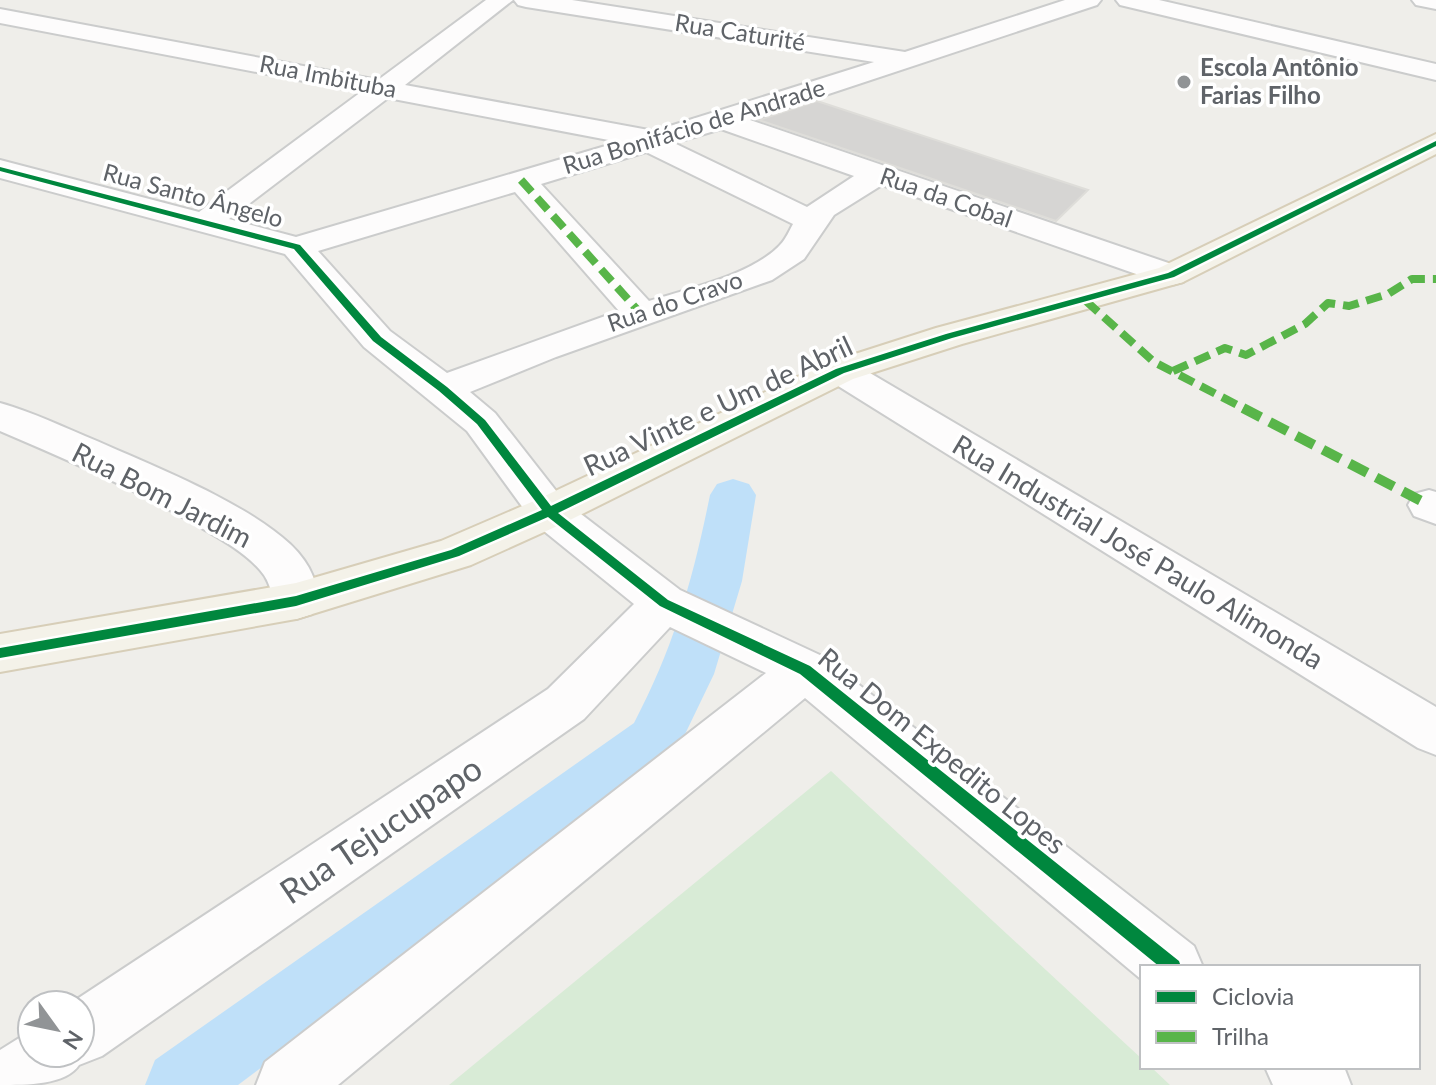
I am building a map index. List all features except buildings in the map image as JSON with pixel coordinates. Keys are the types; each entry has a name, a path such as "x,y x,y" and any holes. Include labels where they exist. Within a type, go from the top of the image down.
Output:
{"main road":[{"name":"Rua Vinte e Um de Abril","path":"0,653 296,601 455,553 549,512 840,371 949,336 1171,275 1436,143"}],"street":[{"path":"206,222 501,0"},
{"name":"Rua Caturité","path":"526,0 906,59"},
{"name":"Rua Bonifácio de Andrade","path":"297,247 722,120 1089,0"},
{"path":"1128,0 1436,72"},
{"path":"1424,0 1436,2"},
{"name":"Rua Imbituba","path":"3,12 652,141"},
{"name":"Rua da Cobal","path":"722,120 1171,275"},
{"path":"652,141 812,221"},
{"name":"Rua Santo Ângelo","path":"0,169 297,247 377,339 481,422 549,512"},
{"name":"Rua do Cravo","path":"443,389 520,357 772,266 799,247 812,221 831,202 878,175"},
{"path":"521,180 642,315"},
{"name":"Rua Industrial José Paulo Alimonda","path":"840,371 1436,733"},
{"name":"Rua Bom Jardim","path":"0,416 160,487 225,521 267,550 291,575 296,601"},
{"name":"Rua Dom Expedito Lopes","path":"549,512 674,607 805,670 1171,965"},
{"name":"Rua Tejucupapo","path":"96,1023 566,704 674,607"},
{"path":"288,1085 805,670"},
{"path":"5,1085 28,1069"},
{"path":"1299,1069 1319,1085"}],"green space":[{"path":"831,771 1140,1057 1140,1069 1153,1069 1170,1085 449,1085"}],"waterway":[{"path":"180,1085 654,740 687,674 717,581 733,495"}],"marked path":[{"path":"521,180 642,315"},
{"path":"1173,371 1225,348 1246,355 1305,324 1328,303 1349,306 1388,294 1412,279 1436,279"},
{"path":"1086,301 1154,362 1429,505"}],"cycle path":[{"path":"0,653 296,601 455,553 549,512 840,371 949,336 1171,275 1436,143"},
{"path":"0,169 297,247 377,339 481,422 549,512 664,603 805,670 1171,965"}],"place":[{"name":"Escola Antônio Farias Filho","path":"1184,82"}]}
